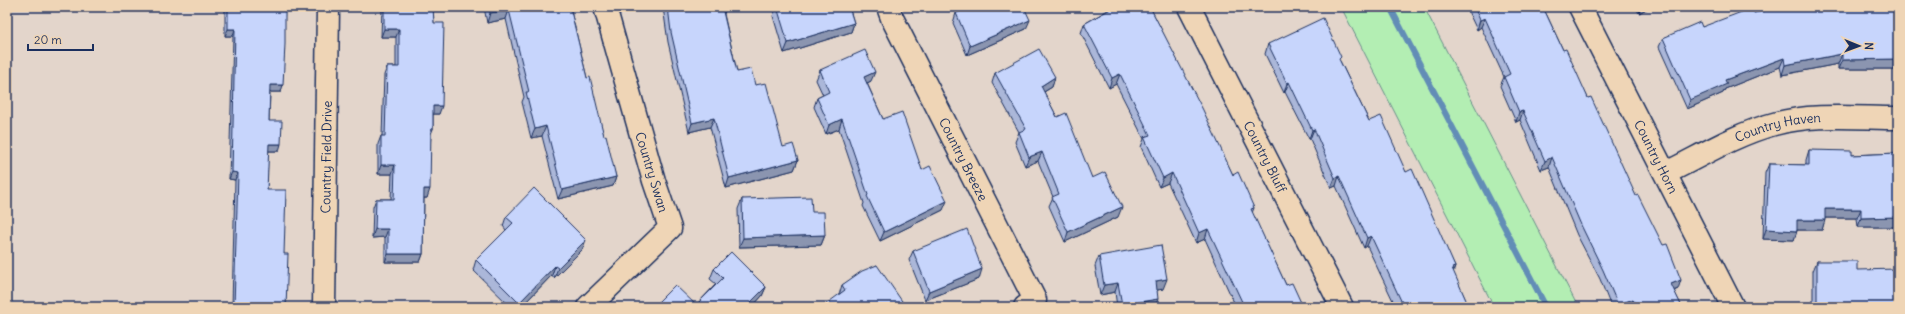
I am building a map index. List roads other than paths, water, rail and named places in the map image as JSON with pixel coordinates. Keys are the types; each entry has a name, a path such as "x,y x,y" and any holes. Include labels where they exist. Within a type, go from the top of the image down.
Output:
{"street":[{"name":"Country Field Drive","path":"324,307 328,7"},
{"name":"Country Swan","path":"588,307 670,228 649,166 605,7"},
{"name":"Country Breeze","path":"888,7 1035,300 1025,307"},
{"name":"Country Bluff","path":"1189,7 1342,307"},
{"name":"Country Horn","path":"1580,7 1733,307"},
{"name":"Country Haven","path":"1666,173 1753,131 1774,124 1821,118 1898,118"}],"waterway":[{"path":"1390,7 1546,307"}]}
